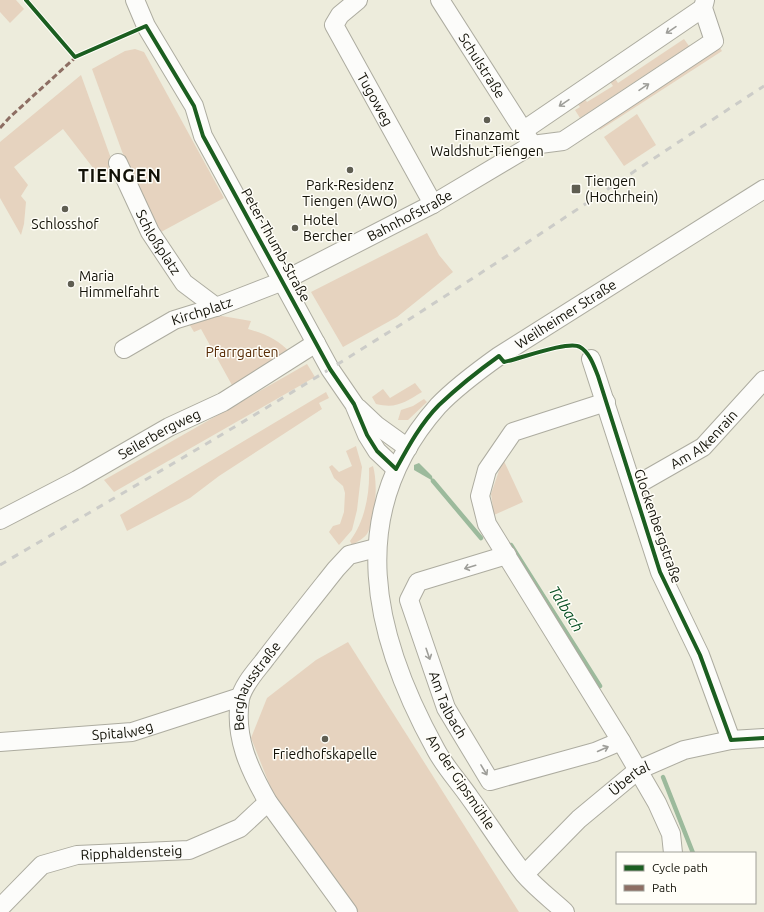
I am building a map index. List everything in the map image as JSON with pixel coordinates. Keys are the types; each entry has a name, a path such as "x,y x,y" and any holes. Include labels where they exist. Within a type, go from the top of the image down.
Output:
{"street":[{"name":"Peter-Thumb-Straße","path":"135,0 146,26 194,106 203,136 336,379 354,404 376,425 408,448"},
{"name":"Tugoweg","path":"358,0 340,15 334,25 433,204"},
{"name":"Schulstraße","path":"440,0 528,138"},
{"name":"Bahnhofstraße","path":"283,281 433,204 528,138 702,3 714,41 563,141 528,138"},
{"name":"Schloßplatz","path":"118,163 150,232 184,283 216,307"},
{"name":"Weilheimer Straße","path":"396,469 408,448 438,406 487,364 764,189"},
{"name":"Kirchplatz","path":"124,349 174,320 216,307 283,281"},
{"name":"Seilerbergweg","path":"0,520 77,480 169,427 223,402 316,344"},
{"name":"Glockenbergstraße","path":"591,359 660,572 700,655 731,740"},
{"name":"Am Alkenrain","path":"632,487 703,447 764,380"},
{"path":"606,402 513,432 487,470 480,496 487,524 657,803 671,834 673,852"},
{"name":"Peter-Thumb-Straße","path":"354,404 367,435 377,451 396,469"},
{"name":"An der Gipsmühle","path":"396,469 381,511 376,548 378,587 389,647 409,697 436,751 525,874 565,912"},
{"name":"Berghausstraße","path":"348,912 268,802 246,761 238,725 240,697 252,676 336,569 349,555 376,548"},
{"name":"Am Talbach","path":"507,555 418,582 409,600 446,708 490,781 595,752 620,741"},
{"name":"Spitalweg","path":"0,742 132,732 240,697"},
{"name":"Übertal","path":"525,874 579,820 638,770 684,750 731,740 764,738"},
{"name":"Ripphaldensteig","path":"0,908 42,865 77,854 189,850 240,828 268,802"}],"green space":[{"path":"0,0 16,0 24,9 10,23 0,12"},
{"path":"684,39 689,46 580,118 575,110 580,107 577,103 584,98 587,102 613,86 609,80 614,77 618,83"},
{"path":"718,45 722,51 600,130 596,125"},
{"path":"135,49 144,52 224,198 161,232 128,168 92,69 125,51"},
{"path":"81,75 113,164 104,182 63,129 14,167 28,185 21,196 26,202 24,224 21,235 0,198 0,142"},
{"path":"637,114 656,145 624,166 604,137"},
{"path":"427,233 439,255 453,272 397,317 343,347 311,292"},
{"name":"Pfarrgarten","path":"222,316 251,321 248,329 271,338 291,353 233,387 201,329 194,332 188,322"},
{"path":"307,364 315,377 114,492 104,480"},
{"path":"415,383 422,392 400,404 390,406 376,404 372,397 383,389 390,398"},
{"path":"326,392 329,398 319,403 322,409 219,476 190,498 127,531 120,515"},
{"path":"424,399 427,402 408,420 398,420 401,410 413,406"},
{"path":"356,446 362,467 357,510 352,530 339,545 329,532 333,526 340,524 344,512 345,493 343,486 334,478 329,467 332,465 339,472 352,466 346,451"},
{"path":"503,459 523,502 494,515 491,494"},
{"path":"373,466 376,491 370,527 367,534 352,545 350,541 359,525 366,506 369,487 369,468"},
{"path":"348,642 519,912 357,912 272,791 251,738 267,698 316,660"}],"shaded area":[{"path":"419,463 432,476 433,481 414,470 414,465"}],"waterway":[{"name":"Talbach","path":"433,481 481,538"},
{"name":"Talbach","path":"511,545 600,686"},
{"name":"Talbach","path":"663,777 693,852"}],"railway":[{"path":"0,565 144,481 381,337 764,86"}],"marked path":[{"path":"0,128 10,117 77,56"}],"cycle path":[{"path":"26,0 75,57 146,26 194,106 203,136 330,369 354,404 367,435 377,451 396,469 415,436 432,412 476,373 499,356 504,362 555,348 566,346 580,347 591,360 598,376 660,572 700,655 731,740 764,738"}],"place":[{"name":"Finanzamt Waldshut-Tiengen","path":"487,120"},
{"name":"Park-Residenz Tiengen (AWO)","path":"350,170"},
{"name":"Tiengen (Hochrhein)","path":"576,189"},
{"name":"Schlosshof","path":"65,209"},
{"name":"Hotel Bercher","path":"295,228"},
{"name":"Maria Himmelfahrt","path":"71,284"},
{"name":"Friedhofskapelle","path":"325,739"}],"district":[{"name":"TIENGEN","path":"120,176"}]}
